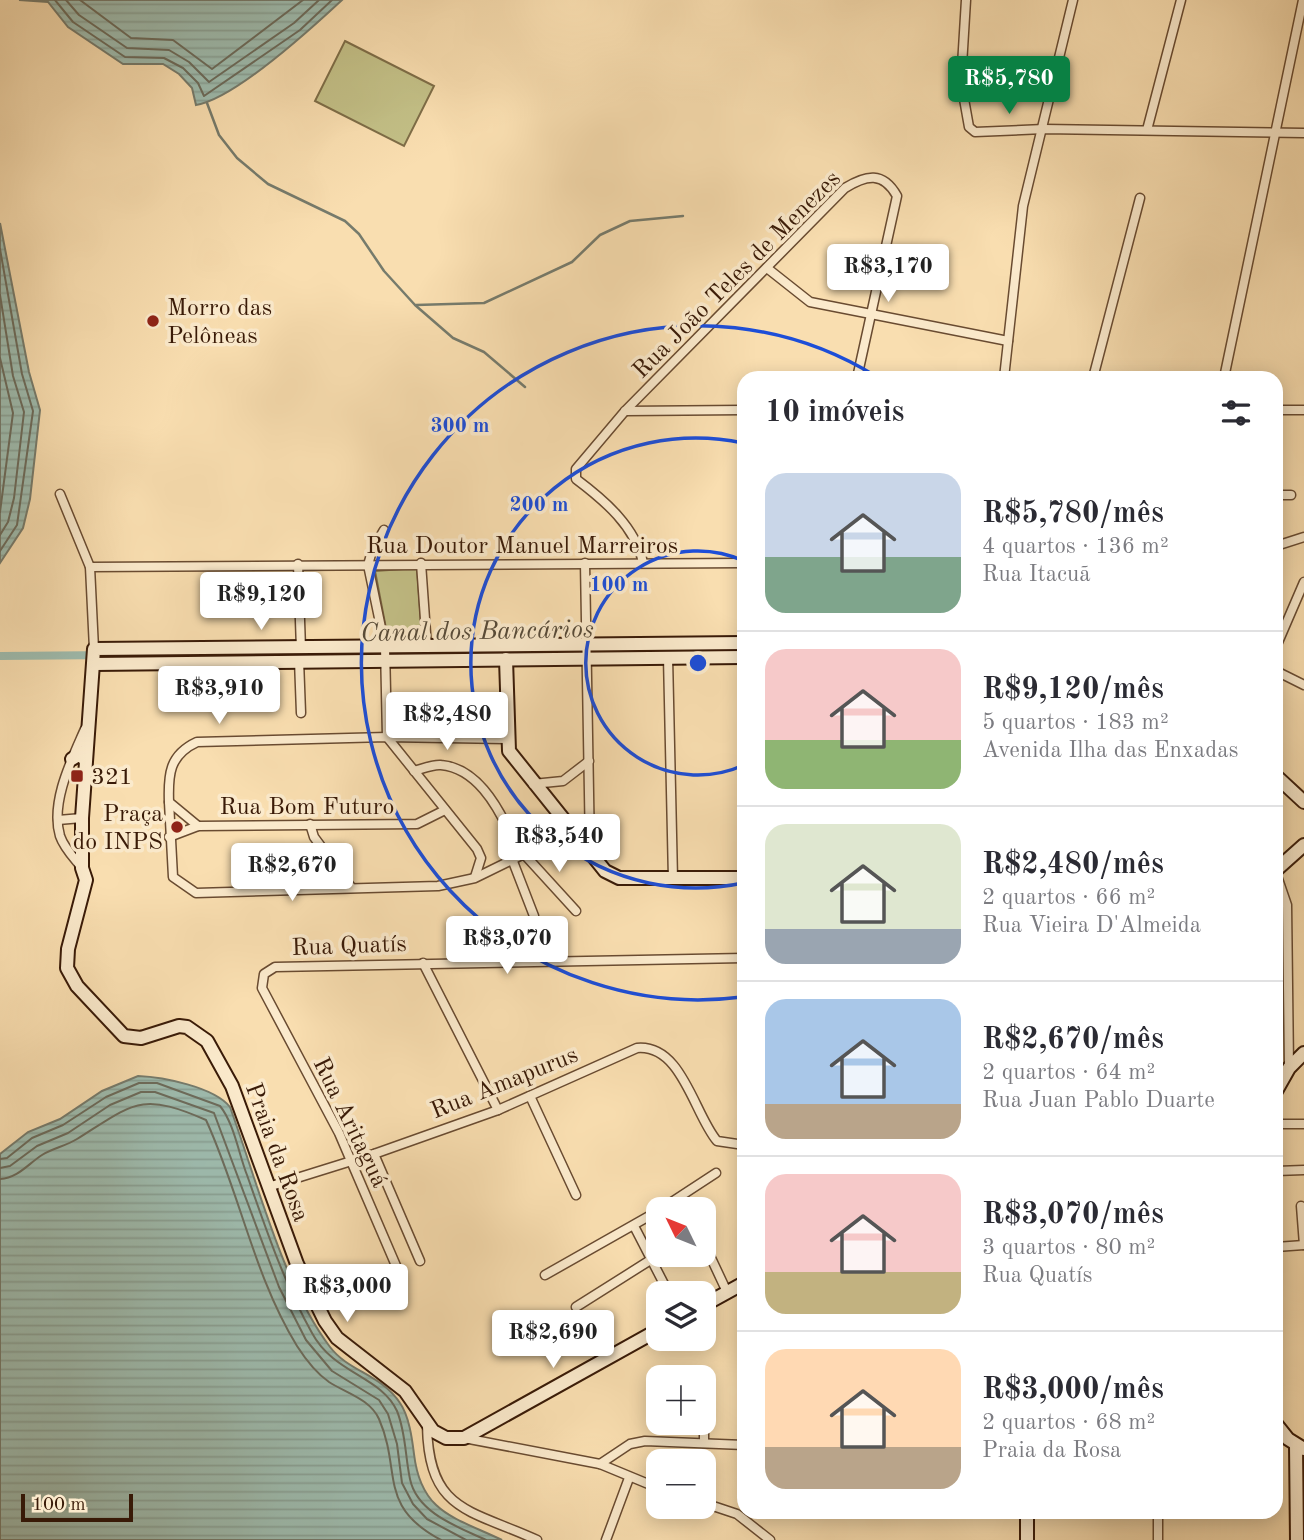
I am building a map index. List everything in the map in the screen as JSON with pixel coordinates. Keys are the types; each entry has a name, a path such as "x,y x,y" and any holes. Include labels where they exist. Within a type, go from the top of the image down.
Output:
{"street":[{"path":"966,0 961,82 969,127 975,132 1147,130 1304,133"},
{"path":"1005,371 1023,206 1044,130 1073,0"},
{"path":"1147,130 1181,0"},
{"path":"1225,371 1303,0"},
{"name":"Rua João Teles de Menezes","path":"643,563 635,539 602,498 576,479 576,469 625,411 845,188 860,178 879,177 897,196 858,371"},
{"path":"1095,371 1140,198"},
{"path":"767,268 806,301 870,316 1008,341"},
{"path":"625,411 737,410"},
{"path":"1283,410 1304,410"},
{"path":"60,494 90,567 94,657 86,726 58,820 65,846 82,867"},
{"path":"1283,495 1291,495"},
{"path":"384,530 372,551 368,565 385,653 387,737 477,849 481,858 475,878"},
{"path":"1283,543 1304,537"},
{"path":"421,563 427,647"},
{"name":"Rua Doutor Manuel Marreiros","path":"90,567 737,563"},
{"path":"298,564 301,713"},
{"path":"585,564 590,851"},
{"path":"1283,631 1304,582"},
{"path":"94,657 385,653 506,659 587,651 737,643"},
{"path":"385,653 427,647 587,651 668,657 737,657"},
{"path":"668,657 673,879"},
{"path":"506,659 507,739 513,760 605,871 619,878 737,878"},
{"path":"1283,674 1304,685"},
{"path":"507,739 387,737 197,742 184,748 174,759 168,773 173,877 195,893 438,886 475,878 524,854 576,911"},
{"path":"78,760 82,867"},
{"path":"532,784 563,781 589,761"},
{"path":"414,771 438,764 465,774 484,789 498,807 510,833"},
{"path":"1283,782 1304,802"},
{"path":"169,803 198,826"},
{"name":"Rua Bom Futuro","path":"169,837 198,826 418,824 445,810"},
{"path":"58,820 82,818"},
{"path":"310,824 314,837 351,887"},
{"path":"1283,864 1304,845"},
{"path":"512,859 534,916"},
{"name":"Praia da Rosa","path":"82,867 86,880 66,959 74,981 124,1036 141,1038 168,1028 187,1027 207,1041 232,1086 297,1264 325,1321 337,1338 405,1391 427,1426"},
{"path":"1283,893 1287,905 1289,1068"},
{"name":"Rua Quatís","path":"262,988 264,974 275,967 737,958"},
{"path":"423,963 498,1110"},
{"name":"Rua Aritaguá","path":"262,988 350,1162 400,1275"},
{"name":"Rua Amapurus","path":"268,1187 374,1154 498,1110 637,1048 648,1047 668,1059 694,1098 711,1134 725,1145 737,1145"},
{"path":"1283,1079 1304,1053"},
{"path":"530,1096 576,1195"},
{"path":"1283,1124 1304,1124"},
{"path":"374,1154 420,1261"},
{"path":"1283,1171 1304,1170"},
{"path":"681,1196 716,1173"},
{"path":"1283,1246 1304,1245 1301,1206"},
{"path":"545,1275 646,1218"},
{"path":"634,1226 646,1248"},
{"path":"576,1307 646,1263"},
{"path":"715,1267 727,1292"},
{"path":"716,1298 737,1287"},
{"path":"464,1438 646,1337"},
{"path":"427,1426 446,1438 464,1438 600,1464 646,1484"},
{"path":"427,1426 431,1469 444,1494 456,1503 537,1540"},
{"path":"1283,1433 1294,1447 1297,1540"},
{"path":"704,1435 704,1443"},
{"path":"600,1464 616,1451 638,1442 737,1445"},
{"path":"606,1540 629,1478"},
{"path":"716,1507 737,1514"},
{"path":"743,1519 770,1540"},
{"path":"1027,1519 1027,1540"},
{"path":"1158,1519 1158,1540"}],"shaded area":[{"path":"345,41 434,86 404,146 315,101"},
{"path":"417,568 422,636 388,639 375,571"}],"water":[{"path":"19,0 342,0 293,44 251,76 231,90 196,105 192,88 179,74 163,64 123,64 68,27 48,2"},
{"path":"0,223 29,372 40,410 30,499 23,528 0,563"},
{"path":"138,1076 161,1078 200,1089 230,1107 272,1232 313,1322 338,1355 375,1379 400,1403 410,1427 418,1474 432,1501 455,1518 502,1540 0,1540 0,1154 28,1132 60,1119 102,1091"}],"waterway":[{"path":"207,103 219,135 237,158 268,184 345,221 359,234 384,271 415,305 453,338 484,352 525,387"},
{"path":"416,305 484,303 572,262 600,235 630,221 683,216"},
{"name":"Canal dos Bancários","path":"0,656 552,651"}],"place":[{"name":"Morro das Pelôneas","path":"153,321"},
{"name":"321","path":"77,776"},
{"name":"Praça do INPS","path":"177,827"}]}
